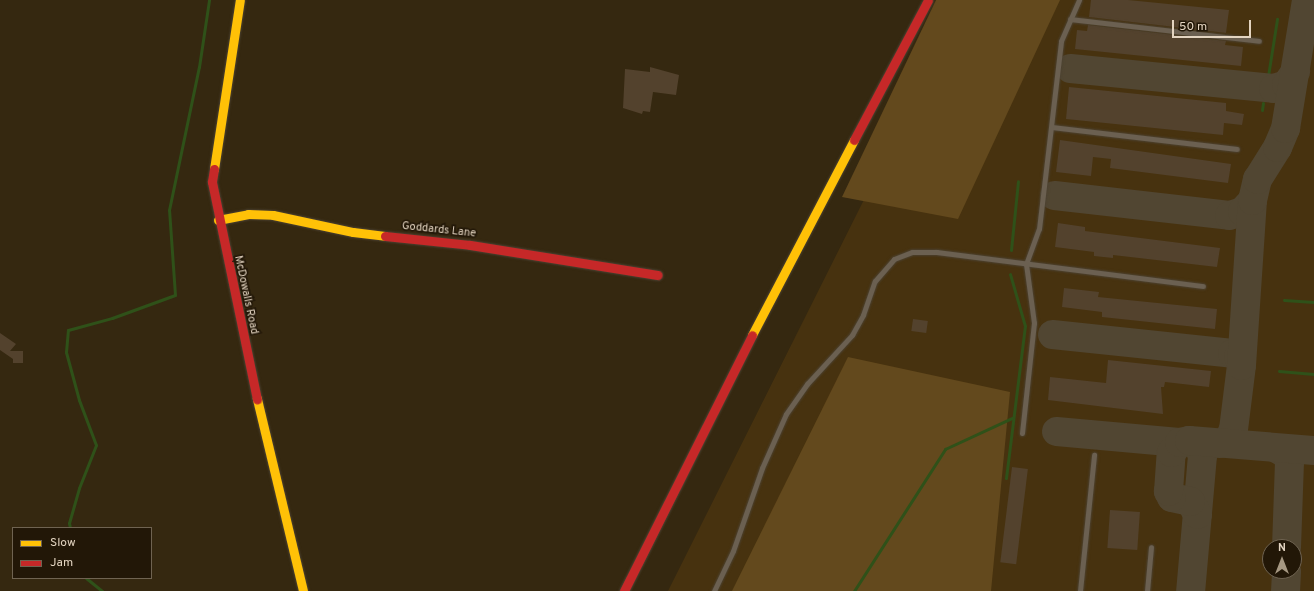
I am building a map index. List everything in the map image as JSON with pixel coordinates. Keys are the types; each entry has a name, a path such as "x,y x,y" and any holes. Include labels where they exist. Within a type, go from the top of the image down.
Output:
{"street":[{"name":"McDowalls Road","path":"240,0 212,182 218,220 270,460 303,591"},
{"path":"624,591 739,358 928,0"},
{"name":"Goddards Lane","path":"218,220 248,214 273,215 353,232 470,245 658,274"}],"lane":[{"path":"1022,433 1034,323 1026,264 1039,229 1061,41 1079,0"},
{"path":"1070,20 1259,41"},
{"path":"1052,127 1237,149"},
{"path":"714,591 734,546 762,468 786,414 807,384 852,335 865,310 875,281 887,265 903,255 923,251 1202,286"},
{"path":"1080,591 1094,455"},
{"path":"1147,591 1152,547"}],"shaded area":[{"path":"936,0 1060,0 958,219 842,197"},
{"path":"964,0 1314,0 1314,591 668,591"},
{"path":"848,357 1010,392 991,591 732,591"}],"building":[{"path":"1091,0 1128,0 1229,10 1226,33 1089,17"},
{"path":"1088,25 1226,41 1225,45 1243,47 1241,66 1075,49 1077,30 1087,31"},
{"path":"650,67 679,75 676,95 653,92 650,112 643,111 642,114 623,108 625,69 650,72"},
{"path":"1069,87 1226,103 1226,111 1244,114 1242,125 1224,123 1223,135 1066,119"},
{"path":"1060,140 1231,164 1228,183 1110,168 1111,159 1093,157 1091,176 1056,172"},
{"path":"1058,223 1085,227 1085,231 1220,248 1217,267 1113,255 1113,258 1094,256 1094,252 1055,247"},
{"path":"1064,288 1099,292 1098,297 1217,309 1215,329 1102,317 1102,312 1062,307"},
{"path":"913,319 928,321 926,333 911,331"},
{"path":"0,333 16,344 10,351 23,351 23,363 13,363 13,359 0,350"},
{"path":"1108,360 1211,371 1209,387 1165,382 1164,387 1161,387 1163,414 1048,400 1050,377 1106,383"},
{"path":"1012,467 1028,469 1016,564 1000,562"},
{"path":"1110,510 1140,512 1137,550 1107,548"}],"waterway":[{"path":"70,527 69,523 79,488 96,445 79,400 66,352 68,330 112,318 175,295 169,210 199,67 209,0"},
{"path":"1268,76 1277,19"},
{"path":"1262,110 1263,103"},
{"path":"1011,250 1018,181"},
{"path":"1006,478 1025,326 1010,274"},
{"path":"1284,300 1314,302"},
{"path":"1279,371 1314,374"},
{"path":"854,591 945,449 1012,418"},
{"path":"87,579 102,591"}],"taxiway":[{"path":"1219,443 1228,440 1233,429 1241,365 1252,200 1257,179 1277,147 1285,128 1306,0"},
{"path":"1070,68 1273,88 1286,84 1295,71"},
{"path":"1054,195 1229,215 1242,211 1252,200"},
{"path":"1052,334 1232,353 1238,356 1241,365"},
{"path":"1056,431 1179,442"},
{"path":"1189,440 1198,446 1202,455 1190,591"},
{"path":"1197,514 1190,501 1171,497 1168,491 1171,452 1179,442 1189,440 1314,450"},
{"path":"1276,448 1285,453 1289,461 1286,539"},
{"path":"1285,591 1286,579"}],"traffic: slow":[{"path":"214,169 240,0"},
{"path":"752,335 854,140"},
{"path":"218,220 248,214 273,215 353,232 385,236"},
{"path":"257,399 303,591"}],"traffic: jam":[{"path":"854,140 928,0"},
{"path":"214,169 212,182 257,399"},
{"path":"385,236 470,245 658,275"},
{"path":"624,591 752,335"}]}
